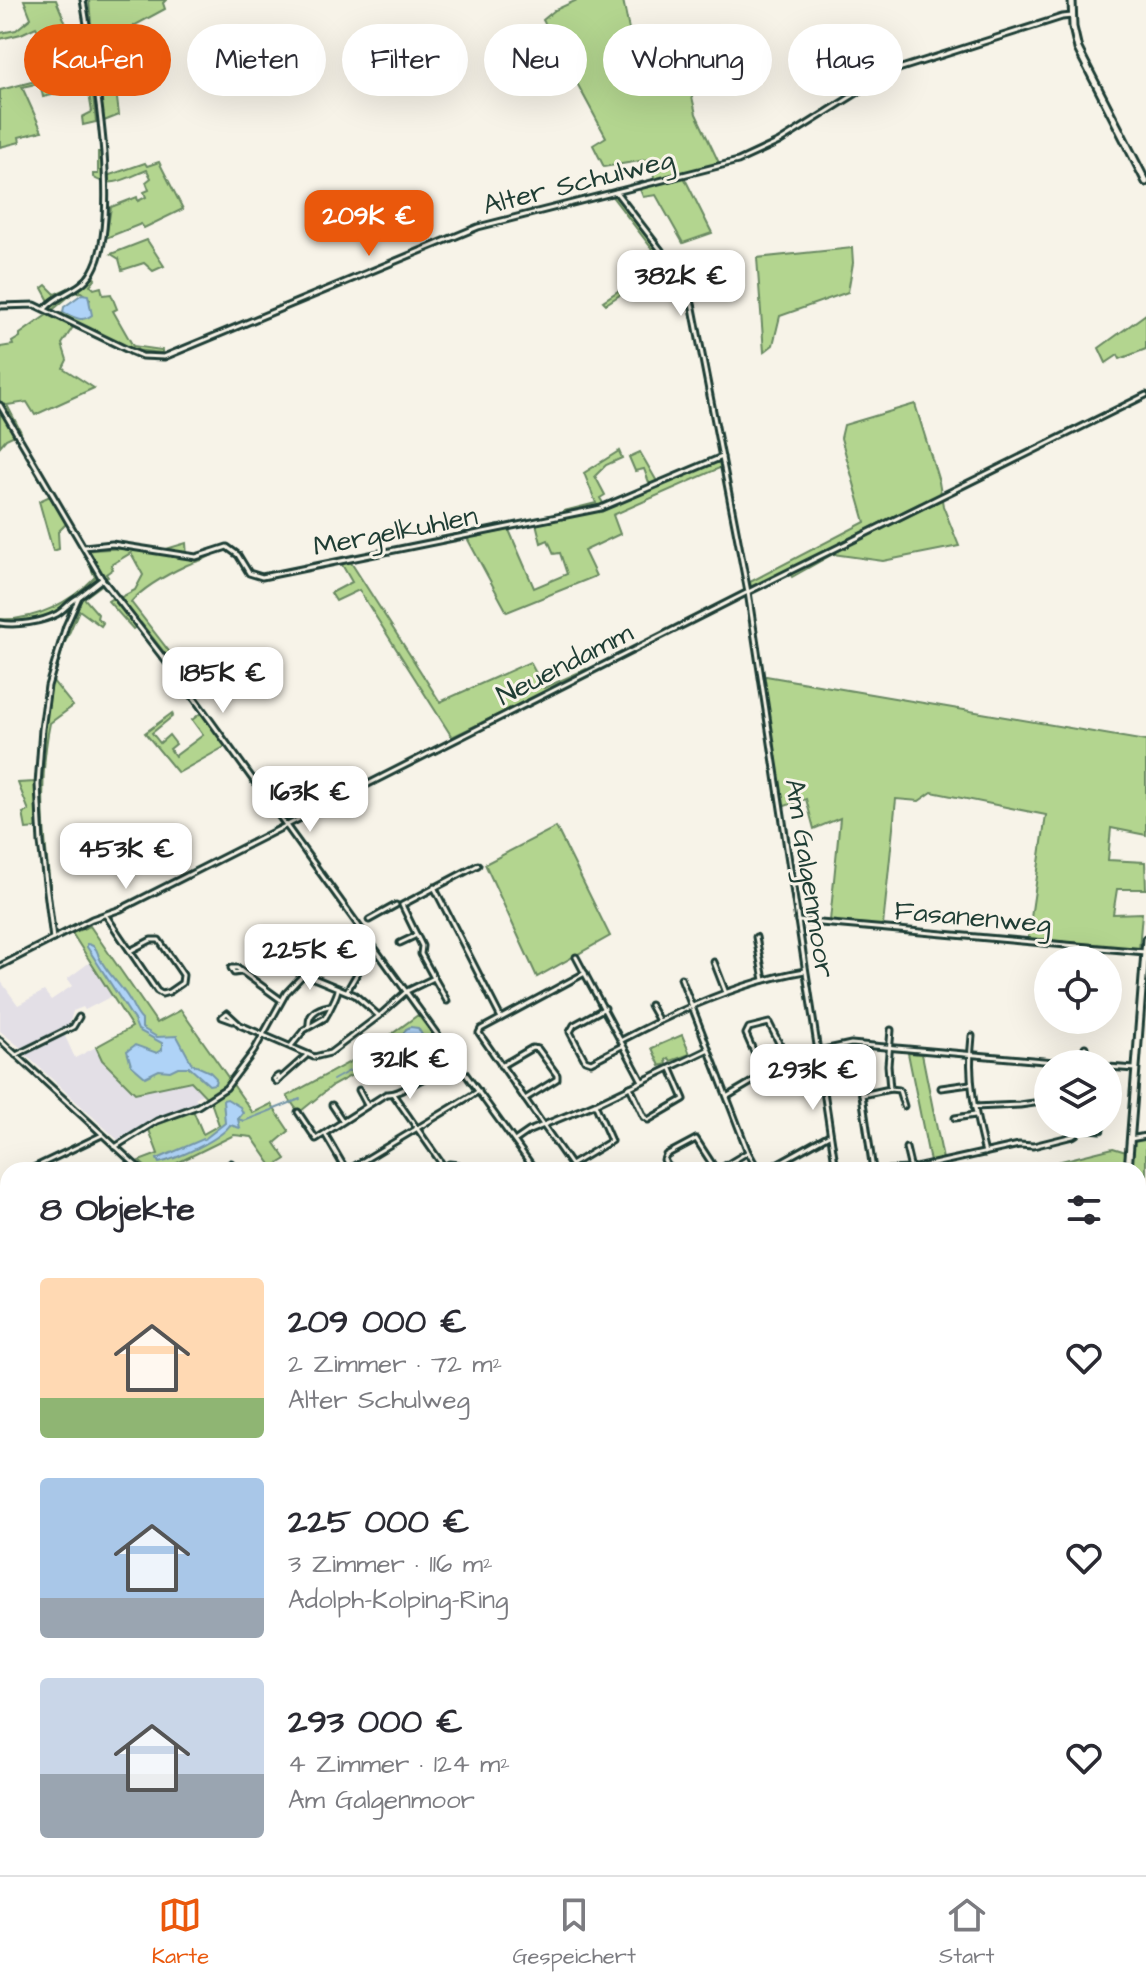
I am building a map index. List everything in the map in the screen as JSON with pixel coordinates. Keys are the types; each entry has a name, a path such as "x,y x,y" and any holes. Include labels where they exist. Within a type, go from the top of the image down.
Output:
{"main road":[{"path":"1072,0 1075,39 1083,60 1146,182"},
{"path":"1129,1162 1146,939"}],"street":[{"path":"45,309 78,288 90,276 100,254 106,219 103,152 83,0"},
{"name":"Alter Schulweg","path":"0,306 21,304 45,309 142,356 164,357 478,227 738,161 779,142 892,71 939,54 1072,16"},
{"name":"Am Galgenmoor","path":"616,192 687,284 748,592 835,1162"},
{"name":"Neuendamm","path":"0,966 92,919 106,916 1146,395"},
{"path":"0,405 102,579 189,691 529,1162"},
{"name":"Mergelkuhlen","path":"82,547 112,544 196,557 227,547 238,555 249,573 262,577 601,508 722,457"},
{"path":"0,623 28,622 57,614 102,579"},
{"path":"53,939 41,843 38,785 42,729 56,655 79,597"},
{"path":"447,1001 421,954 422,946 402,905 478,865"},
{"path":"434,887 501,1018"},
{"path":"369,920 396,905"},
{"path":"106,916 157,991 162,994 169,992 182,983 183,975 159,940 151,940 130,951"},
{"name":"Fasanenweg","path":"798,921 1145,952"},
{"path":"400,943 417,935"},
{"path":"756,937 764,981"},
{"path":"254,941 274,941 304,974 347,991 379,1016"},
{"path":"340,943 358,972 347,991"},
{"path":"576,957 642,1081"},
{"path":"714,962 726,993"},
{"path":"605,1008 574,1025 570,1032 585,1060 591,1062 659,1021 691,1007 764,981 805,971"},
{"path":"241,972 281,1000"},
{"path":"568,1162 479,1033 481,1029 585,973"},
{"path":"115,1147 157,1121 213,1097 231,1083 264,1034 281,1000 304,974"},
{"path":"233,1021 291,1046 306,1056 322,1056 379,1016 407,991 434,978"},
{"path":"681,978 754,1162"},
{"path":"291,1046 309,1026 322,1022 338,989"},
{"path":"650,1005 659,1021"},
{"path":"309,1026 314,1012 329,1006"},
{"path":"16,1055 73,1027 79,1017"},
{"path":"764,1075 746,1034 749,1028 769,1023 788,1061"},
{"path":"890,1089 891,1030"},
{"path":"972,1036 970,1084 985,1153"},
{"path":"0,1040 132,1162"},
{"path":"728,1096 802,1054 851,1044 1034,1060"},
{"path":"501,1066 532,1048 538,1049 557,1075 557,1079 525,1099"},
{"path":"514,1141 707,1050"},
{"path":"280,1079 306,1056"},
{"path":"630,1087 644,1117 648,1120 654,1117 684,1099 670,1067"},
{"path":"1122,1068 1135,1069"},
{"path":"298,1112 316,1139 386,1094 393,1094 426,1076"},
{"path":"859,1079 872,1162"},
{"path":"941,1088 970,1084"},
{"path":"359,1090 367,1105"},
{"path":"862,1095 899,1090 904,1106"},
{"path":"360,1162 479,1091"},
{"path":"393,1094 440,1162"},
{"path":"974,1107 1034,1103"},
{"path":"578,1162 611,1141 595,1104"},
{"path":"332,1105 342,1120"},
{"path":"955,1118 976,1115"},
{"path":"325,1134 342,1162"},
{"path":"46,1162 102,1135"},
{"path":"781,1162 830,1135"},
{"path":"1130,1139 1146,1136"},
{"path":"945,1162 1065,1138"},
{"path":"665,1162 666,1155 696,1139 712,1162"},
{"path":"906,1148 911,1162"},
{"path":"731,1162 748,1152"}],"shaded area":[{"path":"90,962 112,996 85,1010 83,1007 73,1011 69,1025 21,1048 0,1031 0,980 18,1005 44,991 51,1000 72,986 67,979"},
{"path":"64,1034 75,1058 96,1047 102,1060 135,1093 190,1081 204,1093 195,1098 198,1103 153,1120 120,1142 27,1056 27,1052"}],"green space":[{"path":"24,0 56,0 66,24 24,24 24,33 0,39 0,33 16,30 31,18"},
{"path":"89,0 166,0 163,3 165,9 137,24 91,24"},
{"path":"577,0 623,0 628,24 603,24 603,96 692,96 696,114 720,165 682,173 712,233 683,243 656,195 643,197 639,187 654,178 652,159 604,167 593,145 606,137 584,96 587,96 587,24 545,24 543,20 555,10"},
{"path":"24,84 24,96 42,131 19,137 20,142 0,147 0,90"},
{"path":"89,96 93,96 96,122 83,125 82,117 92,112"},
{"path":"101,96 117,96 119,115 104,121"},
{"path":"98,152 102,152 104,177 145,163 147,166 159,162 183,209 144,228 141,224 106,238 111,207 137,197 138,201 146,197 144,192 149,190 146,182 151,178 147,170 120,181 99,181 93,177 93,174 98,174"},
{"path":"615,193 669,263 606,304 603,301 662,262 611,195"},
{"path":"147,240 164,266 153,271 144,263 122,270 119,259 111,254"},
{"path":"852,248 848,292 780,316 773,345 764,352 757,258"},
{"path":"93,276 95,279 90,285 94,289 101,287 103,295 111,294 117,309 113,311 133,346 162,350 162,353 134,350 73,327 62,344 67,360 63,368 94,388 35,415 27,402 7,405 21,432 6,439 0,446 0,347 13,345 12,342 20,334 48,314 43,311 49,301 42,288 46,285 55,294 73,286 77,290","holes":["81,292 90,299 82,319 63,312 58,319 49,313 73,293"]},
{"path":"1146,314 1146,349 1120,359 1118,355 1106,363 1099,348"},
{"path":"915,404 939,482 943,506 959,546 883,561 833,554 792,577 788,570 751,587 750,582 865,522 841,438 844,425","holes":["920,503 923,509 833,553 832,547"]},
{"path":"619,451 622,458 606,465 595,476 605,495 600,498 606,508 651,488 644,469 635,471 629,457 640,452 659,485 720,460 722,467 613,515 620,534 584,551 596,576 507,612 467,538 509,530 534,588 567,574 560,553 554,554 548,540 541,543 536,523 566,517 564,511 596,503 584,473"},
{"path":"50,496 66,524 58,532 59,549 53,551 39,501"},
{"path":"186,543 187,557 194,558 211,549 212,555 164,577 131,602 178,663 175,666 141,623 133,629 108,601 135,590 143,575 131,553 111,565 113,569 106,574 108,577 103,579 103,584 84,598 98,614 97,618 103,623 101,626 79,610 64,645 53,681 73,706 50,723 44,763 43,804 50,885 44,885 37,828 26,829 23,813 29,811 18,783 35,782 45,685 69,613 61,608 46,616 0,627 0,619 39,613 75,594 95,577 87,560 90,550 128,548 165,555 166,549"},
{"path":"350,561 440,702 530,662 544,688 587,671 452,737 359,590 336,601 331,593 352,582 341,563"},
{"path":"766,676 1146,741 1146,835 1111,828 1108,860 1145,862 1146,889 1117,889 1113,914 1142,913 1139,949 1028,938 1046,815 932,792 919,801 896,799 883,926 830,921 840,818 814,829 806,799 782,807 761,678"},
{"path":"172,713 173,716 152,733 160,743 169,735 176,744 170,749 175,756 203,735 192,720 201,713 226,746 178,773 145,733"},
{"path":"556,827 610,936 537,977 485,864"},
{"path":"90,926 157,1023 181,1010 253,1113 271,1104 289,1131 275,1143 286,1159 269,1162 252,1137 234,1135 179,1162 139,1161 158,1154 148,1127 193,1110 203,1134 219,1125 211,1102 191,1081 135,1093 102,1060 96,1047 132,1027 72,933"},
{"path":"418,1015 439,1043 370,1082 361,1070 332,1086 301,1111 287,1096 363,1055"},
{"path":"682,1035 690,1054 671,1061 669,1058 667,1064 660,1066 652,1048"},
{"path":"908,1053 922,1054 943,1159 930,1162"},
{"path":"1146,1138 1146,1162 1131,1162 1132,1142"},
{"path":"1113,1148 1126,1152 1125,1162 1057,1162"}],"water":[{"path":"82,294 88,295 92,315 81,319 63,312 64,307"},
{"path":"87,944 96,949 105,968 142,1020 142,1028 157,1037 177,1036 192,1064 210,1072 216,1078 215,1084 209,1085 189,1067 159,1070 145,1077 131,1065 127,1051 135,1045 157,1053 162,1050 162,1043 138,1030"},
{"path":"410,1027 418,1028 424,1038 417,1043 414,1052 394,1060 385,1048 388,1042 401,1038"},
{"path":"227,1099 240,1107 243,1113 238,1119 240,1128 230,1125 208,1143 158,1162 157,1159 206,1138 225,1123 223,1100"}],"waterway":[{"path":"333,1080 385,1051"},
{"path":"238,1119 244,1121 300,1099"}]}
